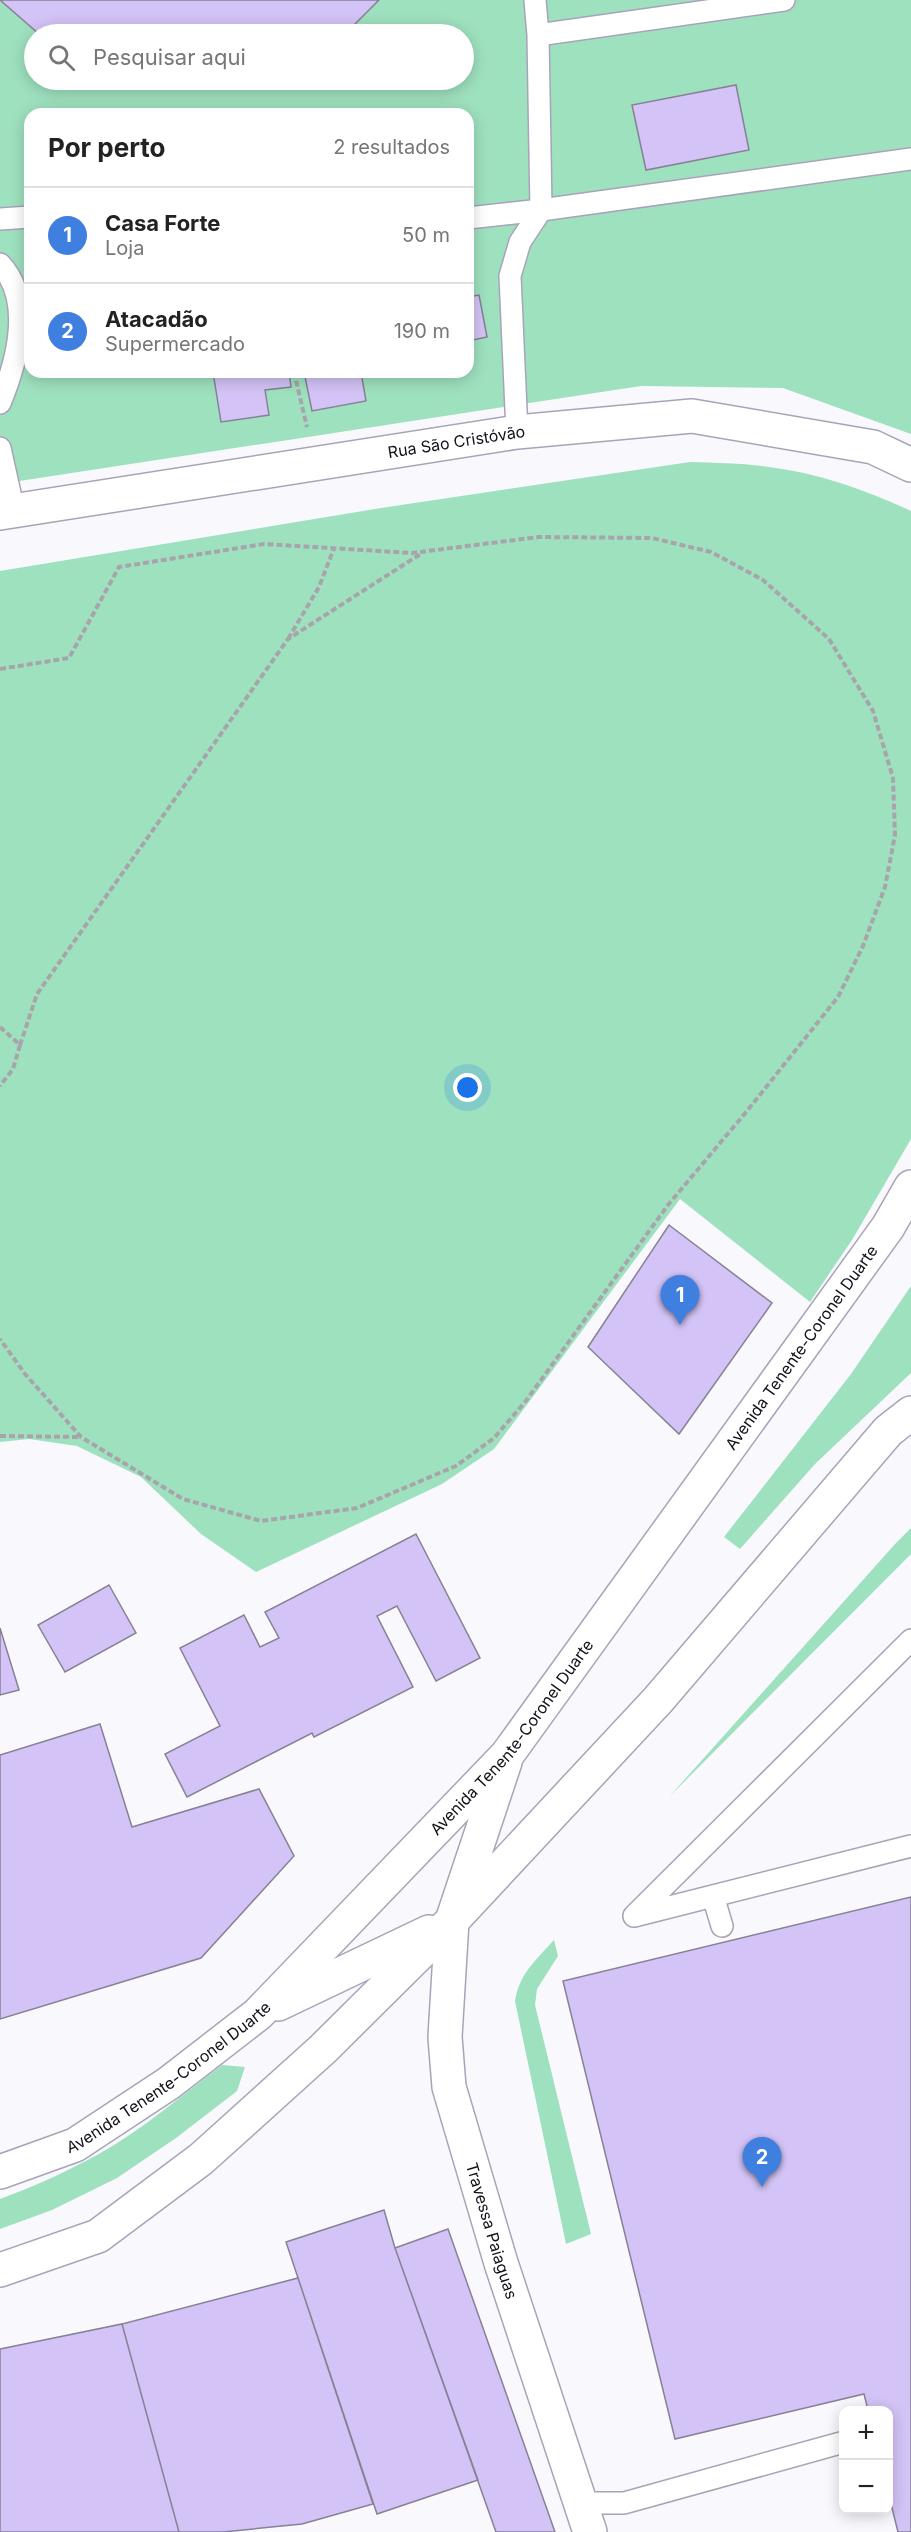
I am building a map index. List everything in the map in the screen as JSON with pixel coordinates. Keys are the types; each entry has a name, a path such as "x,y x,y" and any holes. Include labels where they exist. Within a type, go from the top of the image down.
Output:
{"main road":[{"name":"Rua São Cristóvão","path":"7,512 517,432 692,416 873,447 911,465"},
{"name":"Avenida Tenente-Coronel Duarte","path":"0,2172 75,2145 169,2083 258,2014 507,1755 899,1223 911,1187"},
{"path":"0,2270 98,2236 201,2159 323,2049 452,1921 658,1700 888,1431 911,1413"},
{"path":"258,2014 452,1921 507,1755"},
{"name":"Travessa Paiaguas","path":"452,1921 446,2037 449,2086 501,2263 586,2517"}],"lane":[{"path":"517,432 510,276 520,242 541,210 538,35 535,0"},
{"path":"538,35 784,0"},
{"path":"474,217 911,159"},
{"path":"0,219 24,217"},
{"path":"0,264 15,286 20,327 9,381 0,403"},
{"path":"0,448 7,512"},
{"path":"911,1640 634,1916 911,1846"},
{"path":"713,1896 722,1926"},
{"path":"586,2517 624,2503 839,2443"}],"path":[{"path":"295,378 308,429"},
{"path":"0,669 69,658 119,567 264,544 411,553 539,537 651,538 711,552 763,580 829,639 873,711 893,778 895,835 885,887 870,927 838,997 668,1205 525,1402 494,1438 456,1466 357,1508 261,1521 183,1499 81,1437 26,1374 0,1338"},
{"path":"0,1086 13,1069 37,994 288,639 319,587 334,548"},
{"path":"288,639 425,551"},
{"path":"0,1027 20,1045"},
{"path":"0,1436 81,1437"}],"green space":[{"path":"0,0 911,0 911,434 783,388 641,386 0,484"},
{"path":"690,462 749,465 806,473 859,489 911,511 911,1139 852,1240 810,1302 680,1199 494,1449 442,1484 256,1572 201,1534 141,1477 77,1446 29,1439 0,1442 0,571 381,508"},
{"path":"911,1286 911,1373 815,1464 740,1549 724,1537 851,1374"},
{"path":"911,1528 911,1554 669,1797 896,1543"},
{"path":"554,1940 558,1956 537,1989 535,2005 591,2234 566,2244 515,2001 525,1975"},
{"path":"222,2065 245,2067 237,2091 176,2138 117,2178 52,2210 0,2229 0,2199 61,2173 114,2145"}],"building":[{"path":"0,0 379,0 355,24 28,24"},
{"path":"736,85 749,150 646,170 632,105"},
{"path":"479,295 487,337 474,340 474,296"},
{"path":"214,378 290,378 291,387 265,390 269,415 221,422"},
{"path":"305,378 362,378 366,401 312,411"},
{"path":"669,1225 772,1303 679,1434 588,1347"},
{"path":"416,1534 480,1658 436,1681 397,1606 377,1616 413,1687 314,1737 312,1733 187,1797 165,1754 220,1726 180,1648 244,1615 260,1647 279,1638 265,1612"},
{"path":"109,1585 136,1633 65,1672 38,1625"},
{"path":"0,1628 19,1690 0,1695"},
{"path":"100,1724 132,1827 259,1789 294,1856 201,1958 0,2019 0,1755"},
{"path":"911,1897 911,2532 898,2532 893,2512 893,2406 867,2406 864,2394 675,2439 563,1981"},
{"path":"384,2210 395,2248 478,2480 377,2514 286,2242"},
{"path":"448,2229 555,2532 496,2532 395,2248"},
{"path":"298,2278 373,2504 302,2524 223,2532 179,2532 122,2324"},
{"path":"122,2324 179,2532 0,2532 0,2349"}],"place":[{"name":"Casa Forte","path":"680,1325"},
{"name":"Atacadão","path":"762,2187"}]}
